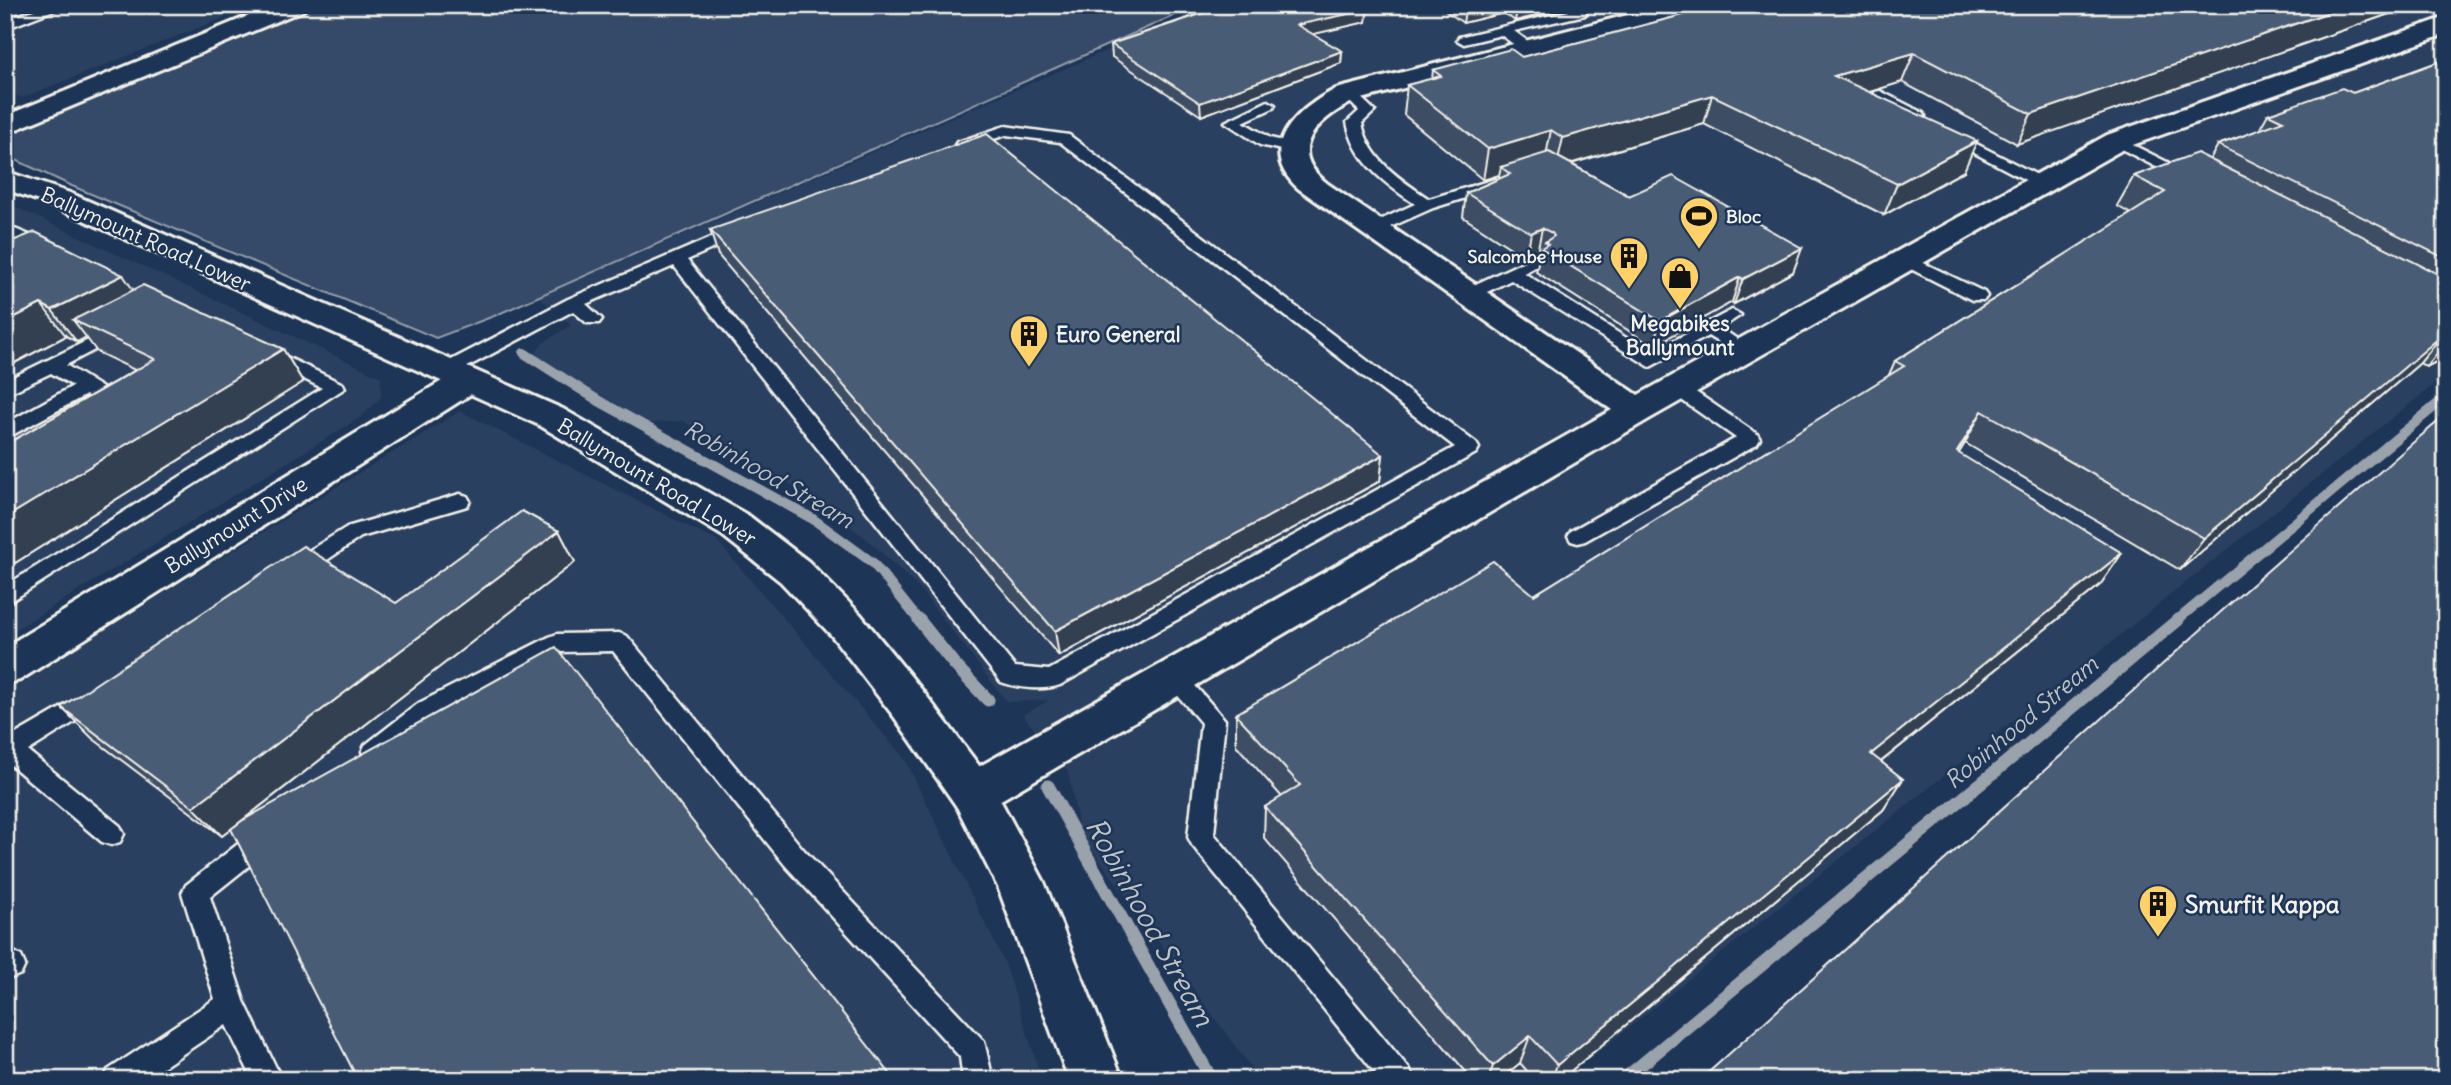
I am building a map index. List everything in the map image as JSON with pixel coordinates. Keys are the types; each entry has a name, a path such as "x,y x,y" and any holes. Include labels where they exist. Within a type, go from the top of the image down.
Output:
{"street":[{"path":"5,125 296,5"},
{"path":"1637,411 1318,190 1301,175 1292,158 1300,128 1307,118 1329,102 1349,94 1696,5"},
{"path":"973,793 1677,388 2117,141 2446,24"},
{"name":"Ballymount Road Lower","path":"5,179 60,199 551,417 736,526 795,572 846,625 910,706 973,793 1020,882 1096,1080"},
{"name":"Ballymount Drive","path":"10,660 456,376"}],"lane":[{"path":"5,25 61,5"},
{"path":"1464,40 1580,12 1570,5"},
{"path":"1503,30 1528,48"},
{"path":"1349,94 1368,111 1354,122 1354,135 1365,155 1399,186 1427,205"},
{"path":"1880,95 2040,182"},
{"path":"1268,105 1232,122 1265,142 1294,148"},
{"path":"676,258 1009,676 1052,679 1469,448 1064,138 1005,130 940,152"},
{"path":"2117,141 2199,184"},
{"path":"2153,179 2198,163"},
{"path":"1373,229 1427,205 1506,180"},
{"path":"456,376 574,303 763,222"},
{"path":"5,230 64,256 37,263"},
{"path":"1905,259 1978,296"},
{"path":"1469,295 1538,260"},
{"path":"1512,273 1650,360 1732,315"},
{"path":"574,303 593,319"},
{"path":"5,389 134,323"},
{"path":"1708,328 1744,350"},
{"path":"5,597 336,388 252,346"},
{"path":"52,365 127,411 105,424"},
{"path":"5,433 87,386"},
{"path":"1578,536 1750,439 1677,388"},
{"path":"274,583 354,533 460,501"},
{"path":"353,768 427,710 557,643 618,642 794,856 974,1051 978,1080"},
{"path":"1175,678 1213,720 1201,837 1400,1080"},
{"path":"111,834 11,757 113,685"},
{"path":"268,1080 231,1005 195,893 290,818"},
{"path":"118,1080 231,1005"}],"shaded area":[{"path":"5,5 256,5 22,98 5,90"},
{"path":"308,5 1198,5 494,316 436,338 72,186 5,155 5,135"},
{"path":"1228,5 2446,5 2446,375 1563,1080 1260,1080 1080,833 1068,772 1023,715 1049,700 1007,702 918,587 868,540 772,472 683,421 650,423 540,360 536,352 543,343 571,325 539,297 1098,54"},
{"path":"5,202 381,377 381,397 361,417 5,636"},
{"path":"460,411 717,541 905,759 1006,966 1042,1080 5,1080 5,691"}],"building":[{"path":"1213,5 1361,5 1367,10 1297,25 1342,51 1200,103 1111,44 1210,11 1205,8"},
{"path":"1456,5 1489,5 1465,11"},
{"path":"1512,5 1531,5 1517,9"},
{"path":"1721,5 2350,5 2031,114 1914,53 1834,76 1977,141 1897,184 1712,95 1563,138 1551,130 1488,149 1407,85 1441,76 1433,70 1511,49 1522,57"},
{"path":"2446,59 2446,259 2218,145 2283,121 2268,114 2342,88 2353,93"},
{"name":"Euro General","path":"987,134 1383,455 1055,631 710,230"},
{"path":"1549,152 1629,196 1673,176 1802,248 1743,279 1740,277 1660,321 1541,248 1554,236 1552,233 1542,228 1531,233 1466,193 1510,174 1501,167"},
{"path":"2197,153 2446,278 2446,332 2204,538 1982,411 1957,452 2122,553 1871,754 1903,779 1557,1065 1530,1036 1493,1066 1265,807 1300,785 1236,714 1493,561 1534,595 1904,366 1895,361 2165,192 2134,176"},
{"path":"35,232 123,275 52,310 41,304 5,322 5,244"},
{"path":"143,285 283,349 5,518 5,445 155,359 73,320"},
{"name":"Smurfit Kappa","path":"2446,415 2446,1080 1700,1080 2224,609"},
{"path":"522,511 559,531 193,807 61,707 303,546 396,603"},
{"path":"556,647 895,1080 358,1080 231,829"}],"waterway":[{"name":"Robinhood Stream","path":"524,353 599,401 813,519 873,563 920,622"},
{"name":"Robinhood Stream","path":"2175,622 2446,397"},
{"name":"Robinhood Stream","path":"919,620 954,664 988,700"},
{"name":"Robinhood Stream","path":"1623,1080 2178,620"},
{"name":"Robinhood Stream","path":"1048,786 1212,1080"}],"place":[{"name":"Bloc","path":"1699,250"},
{"name":"Salcombe House","path":"1629,290"},
{"name":"Megabikes Ballymount","path":"1680,310"},
{"name":"Euro General","path":"1029,368"},
{"name":"Smurfit Kappa","path":"2158,938"}]}
